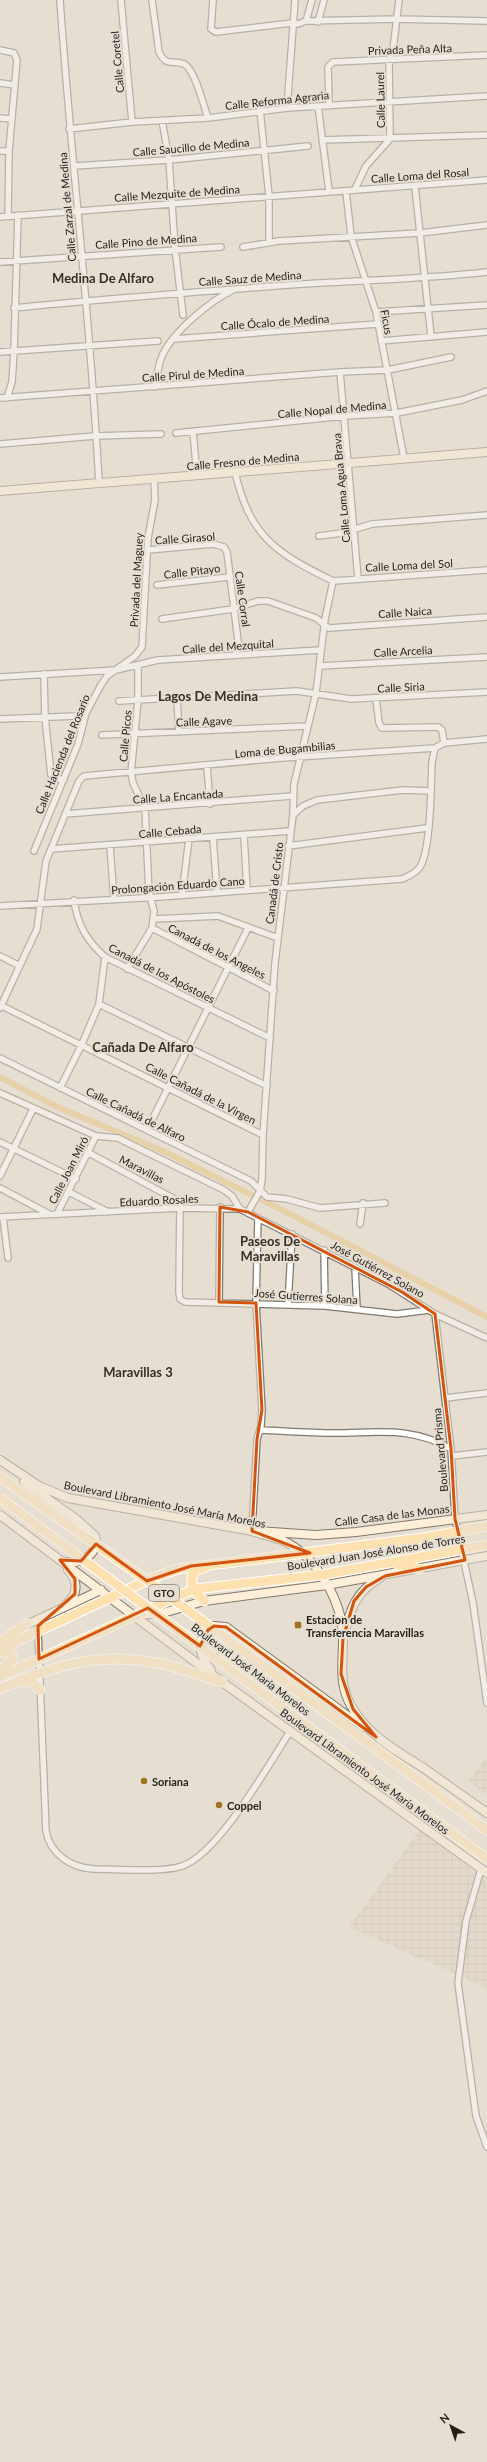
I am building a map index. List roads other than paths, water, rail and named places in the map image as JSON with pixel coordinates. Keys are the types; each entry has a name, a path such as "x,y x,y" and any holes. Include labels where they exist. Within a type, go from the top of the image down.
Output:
{"main road":[{"name":"Boulevard José María Morelos","path":"0,1477 148,1581 487,1830"},
{"name":"Boulevard José María Morelos","path":"0,1498 487,1859"},
{"name":"Boulevard Juan José Alonso de Torres","path":"0,1651 38,1632 178,1569 301,1554 458,1532 487,1526"},
{"name":"Boulevard Juan José Alonso de Torres","path":"0,1677 194,1589 321,1575 487,1545"},
{"path":"204,1601 194,1589 192,1576 200,1568 246,1563 260,1558"},
{"path":"388,1562 419,1569"},
{"path":"0,1642 27,1624"},
{"path":"0,1651 10,1652 13,1659 0,1671"},
{"path":"0,1689 39,1672 80,1661 122,1658 176,1667 222,1682"},
{"path":"17,1681 31,1681 40,1690"}],"street":[{"name":"Calle Zarzal de Medina","path":"60,0 69,129 79,210 99,484"},
{"name":"Calle Coretel","path":"121,0 132,122"},
{"path":"152,0 159,52 162,59 167,62 185,64 192,72 208,118"},
{"path":"213,0 211,29 213,31 292,23 298,24 306,21 318,22 396,19 487,20"},
{"path":"287,108 292,23 295,0"},
{"path":"306,21 312,0"},
{"path":"318,22 324,0"},
{"name":"Calle Laurel","path":"355,189 366,166 390,139 389,60 393,50 399,0"},
{"path":"0,50 12,52 17,56 9,151 7,187 8,216"},
{"name":"Privada Peña Alta","path":"329,105 328,67 333,62 487,55"},
{"path":"0,83 14,84"},
{"name":"Calle Reforma Agraria","path":"69,129 132,122 208,118 260,110 487,96"},
{"path":"318,106 329,191"},
{"path":"260,110 269,196 269,243"},
{"path":"0,118 11,119"},
{"path":"162,120 169,160 175,248 183,315"},
{"path":"322,140 487,135"},
{"name":"Calle Saucillo de Medina","path":"74,166 169,160 308,146"},
{"path":"0,151 9,151"},
{"name":"Calle Loma del Rosal","path":"355,189 415,187 487,180"},
{"path":"0,187 7,187"},
{"path":"415,187 427,310 431,336"},
{"name":"Calle Mezquite de Medina","path":"0,217 329,191 346,191 355,189"},
{"name":"Ficus","path":"346,191 351,236 376,312 377,324 397,414 404,458"},
{"path":"7,398 12,382 14,351 14,308 18,215"},
{"path":"243,247 279,241 420,233 487,225"},
{"name":"Calle Pino de Medina","path":"0,262 175,248 221,247"},
{"name":"Calle Sauz de Medina","path":"14,308 181,292 366,280 425,279 487,272"},
{"path":"155,387 161,359 174,339 208,306 235,289"},
{"path":"376,312 427,310 487,305"},
{"name":"Calle Ócalo de Medina","path":"174,339 377,324"},
{"path":"381,341 487,332"},
{"path":"0,352 158,341"},
{"name":"Calle Pirul de Medina","path":"0,398 340,372 388,370 451,357"},
{"name":"Calle Loma Agua Brava","path":"340,372 358,578"},
{"name":"Calle Nopal de Medina","path":"176,433 345,416 397,414 462,400 487,391"},
{"path":"193,432 197,475"},
{"path":"0,444 95,436 161,434"},
{"name":"Calle Fresno de Medina","path":"0,491 487,452"},
{"path":"235,472 241,500 249,517 268,541 296,563 333,581"},
{"name":"Privada del Maguey","path":"116,670 135,656 142,647 148,550 155,500 154,479"},
{"path":"318,536 372,524 487,515"},
{"name":"Calle Girasol","path":"148,550 213,544 224,547"},
{"name":"Calle Corral","path":"224,547 227,552 238,641 236,654"},
{"name":"Calle Loma del Sol","path":"333,581 358,578 487,570"},
{"name":"Calle Pitayo","path":"157,585 229,577"},
{"name":"Canadá de Cristo","path":"259,1193 262,1179 263,1135 278,938 288,846 293,815 292,796 316,693 324,626 333,581"},
{"path":"162,619 233,609 258,600 268,601 316,618 324,626"},
{"name":"Calle Naica","path":"324,626 334,628 487,617"},
{"name":"Calle del Mezquital","path":"138,665 158,660 236,654 321,650"},
{"name":"Calle Arcelia","path":"320,666 487,657"},
{"path":"0,677 116,670 138,665"},
{"name":"Calle Picos","path":"131,773 136,733 138,665"},
{"name":"Calle Hacienda del Rosario","path":"34,851 78,744 86,713 107,676 116,670"},
{"path":"44,674 45,717 51,775 54,778 64,780"},
{"name":"Calle Siria","path":"119,701 177,699 273,692 316,693 338,698 376,698 487,692"},
{"path":"376,698 380,726 384,730 433,726 442,730 444,743"},
{"path":"177,699 179,732"},
{"path":"0,719 82,716 86,713"},
{"name":"Calle Agave","path":"102,735 308,726"},
{"name":"Loma de Bugambilias","path":"65,814 79,780 84,776 95,773 131,773 300,757 435,748 444,743 487,739"},
{"path":"288,846 427,828 432,762 435,748"},
{"path":"207,766 210,804"},
{"path":"127,968 152,928 154,919 150,897 145,808 133,782 131,773"},
{"path":"293,815 303,806 317,800 403,790 431,791"},
{"name":"Calle La Encantada","path":"65,814 210,804 292,796"},
{"path":"0,1006 37,929 44,872 51,849 65,814"},
{"name":"Prolongación Eduardo Cano","path":"0,906 74,900 114,900 398,879 408,876 420,867 425,852 427,828"},
{"name":"Calle Cebada","path":"51,849 290,832"},
{"path":"244,836 247,890"},
{"path":"213,837 217,892"},
{"path":"182,894 185,856 189,839"},
{"path":"110,846 114,900"},
{"name":"Canadá de los Apóstoles","path":"74,900 75,913 82,930 105,957 270,1038"},
{"path":"154,919 208,915 228,919 248,928 278,938"},
{"name":"Canadá de los Angeles","path":"152,928 228,969 274,991"},
{"path":"148,1130 248,928"},
{"path":"0,956 20,966"},
{"path":"60,1088 82,1044 99,1004 105,957"},
{"path":"99,1004 267,1086"},
{"name":"Calle Cañadá de la Virgen","path":"0,1006 82,1044 263,1135"},
{"name":"Calle Cañadá de Alfaro","path":"0,1058 251,1181 259,1193 271,1198 287,1199 320,1208 363,1203 385,1203"},
{"path":"0,1093 96,1136 124,1141 212,1184 232,1196 240,1209"},
{"path":"0,1176 33,1109"},
{"name":"Calle Joan Miró","path":"57,1214 89,1153 96,1136"},
{"path":"0,1142 76,1179"},
{"name":"Maravillas","path":"89,1153 177,1199 180,1208"},
{"path":"0,1188 50,1214"},
{"path":"69,1192 108,1212"},
{"path":"248,1212 259,1193"},
{"path":"360,1224 363,1203"},
{"path":"219,1302 220,1207"},
{"name":"Eduardo Rosales","path":"1,1217 220,1207 240,1209 258,1218"},
{"name":"José Gutierres Solana","path":"180,1208 179,1292 182,1301 191,1304 219,1302 325,1306 397,1314 429,1310"},
{"path":"1,1217 8,1258"},
{"path":"252,1531 257,1439 260,1430 262,1410 256,1303 258,1218"},
{"name":"José Gutiérrez Solano","path":"258,1218 324,1250 402,1292 435,1314 487,1338"},
{"path":"288,1304 292,1234"},
{"path":"324,1250 325,1306"},
{"path":"355,1267 357,1309"},
{"name":"Boulevard Prisma","path":"435,1314 452,1456 455,1519 465,1560 487,1703"},
{"path":"446,1398 487,1393"},
{"path":"260,1430 335,1433 400,1432 427,1436 451,1449"},
{"path":"452,1456 487,1452"},
{"path":"0,1461 76,1518 95,1536 95,1547 86,1558 74,1562 60,1560"},
{"name":"Boulevard Libramiento José María Morelos","path":"0,1461 39,1486 68,1498 252,1531 285,1542 301,1554 321,1575 337,1609 343,1638 341,1674 343,1686 353,1709 376,1737 487,1813"},
{"name":"Boulevard Libramiento José María Morelos","path":"0,1515 222,1682 291,1730 484,1871"},
{"name":"Calle Casa de las Monas","path":"252,1531 338,1534 386,1530 455,1519 487,1516"},
{"path":"134,1615 163,1613 204,1601 385,1576 487,1556"},
{"path":"59,1610 73,1598 76,1588 72,1574 60,1560"},
{"path":"343,1638 354,1600 366,1587 385,1576"},
{"path":"0,1637 101,1590"},
{"path":"222,1682 205,1662 199,1648 204,1634 214,1626 226,1627 232,1630 376,1737"},
{"path":"38,1632 47,1838 50,1846 62,1858 91,1868 170,1868 193,1862 210,1846 236,1813 291,1730"},
{"path":"484,1871 466,1921 458,1983 476,2116 487,2147"}],"waterway":[{"path":"0,1077 57,1107 163,1151 296,1217 487,1317"}],"place":[{"name":"Estacion de Transferencia Maravillas","path":"298,1625"},
{"name":"Soriana","path":"144,1781"},
{"name":"Coppel","path":"219,1805"}],"district":[{"name":"Medina De Alfaro","path":"103,278"},
{"name":"Lagos De Medina","path":"208,696"},
{"name":"Cañada De Alfaro","path":"143,1047"},
{"name":"Paseos De Maravillas","path":"270,1248"},
{"name":"Maravillas 3","path":"138,1372"}]}
